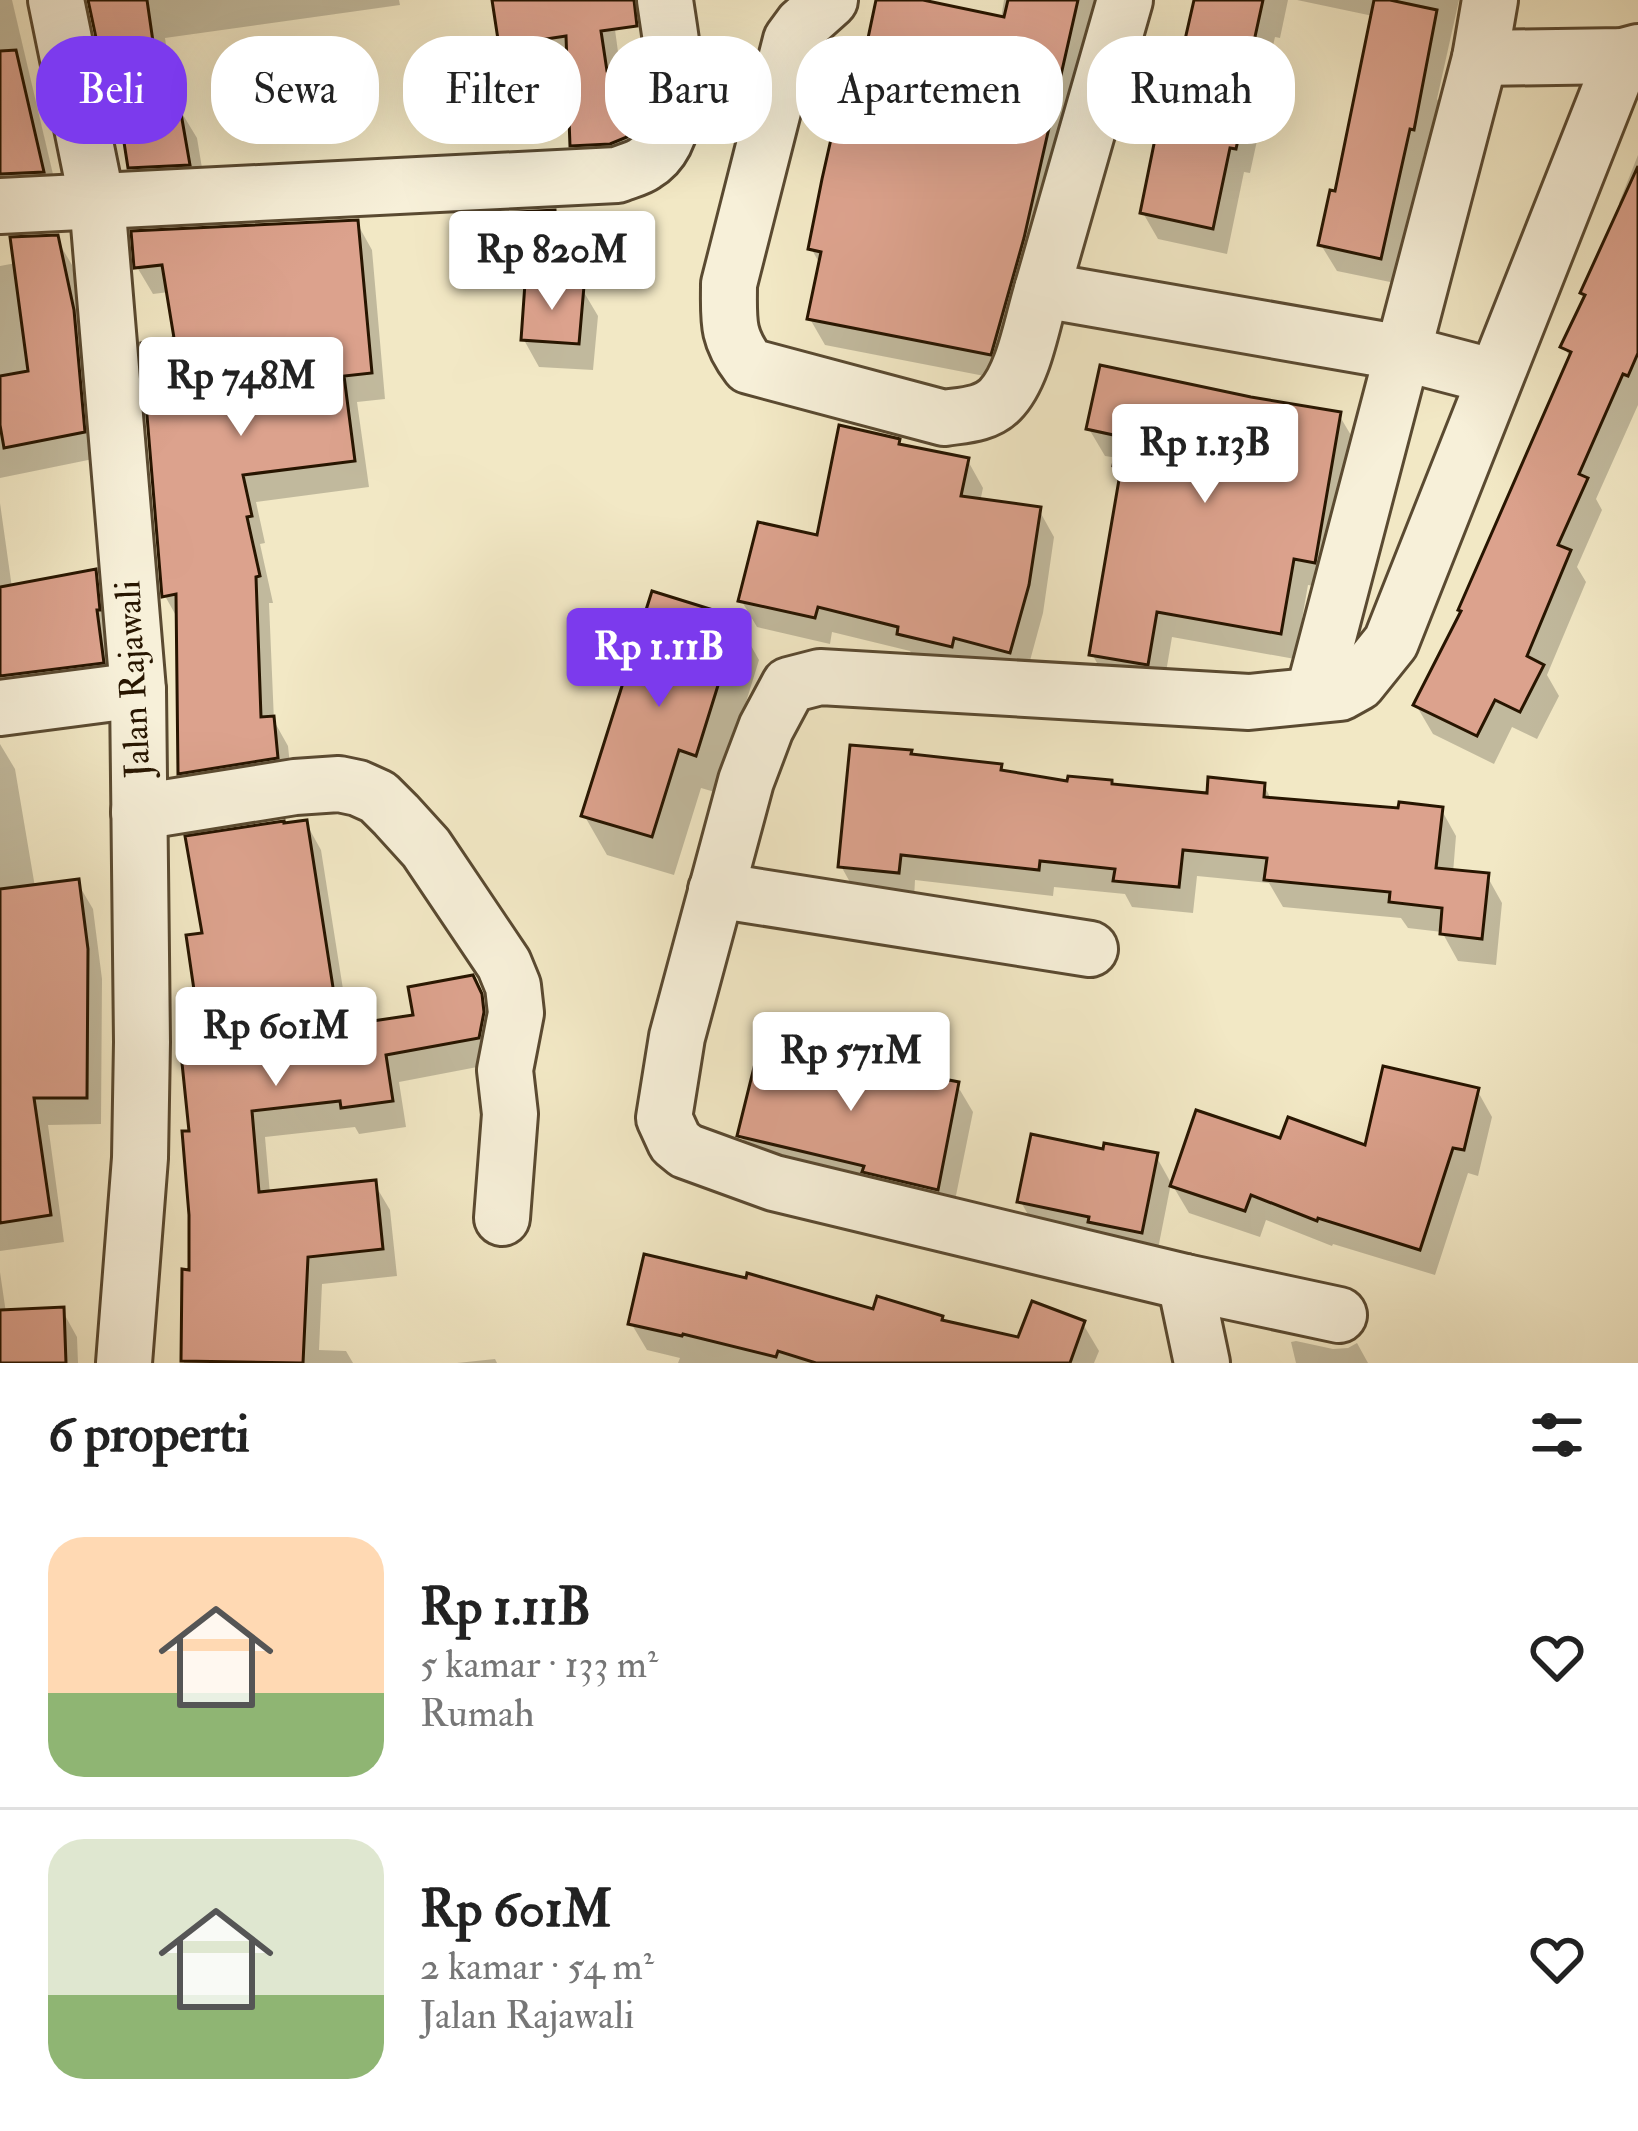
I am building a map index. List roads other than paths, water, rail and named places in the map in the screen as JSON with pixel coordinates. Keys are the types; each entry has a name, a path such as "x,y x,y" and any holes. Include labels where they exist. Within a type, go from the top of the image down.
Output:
{"street":[{"name":"Jalan Rajawali","path":"56,0 97,201 137,690 140,1158 124,1363"},
{"path":"0,206 617,175 648,163 674,119 676,81 664,0"},
{"path":"830,0 791,40 729,284 733,346 749,366 944,418 976,414 998,402 1017,374 1124,0"},
{"path":"1313,695 1480,58 1490,0"},
{"path":"1339,1315 774,1183 686,1151 675,1142 664,1118 677,1037 746,782 766,728 789,685 803,680 850,679 1249,702 1340,693 1358,682 1391,642 1630,54 1480,58"},
{"path":"1042,290 1402,352 1495,377"},
{"path":"0,708 137,690"},
{"path":"139,812 339,784 378,796 426,848 504,964 513,986 516,1013 505,1070 509,1114 502,1218"},
{"path":"716,890 1090,949"},
{"path":"1185,1282 1202,1363"}]}
